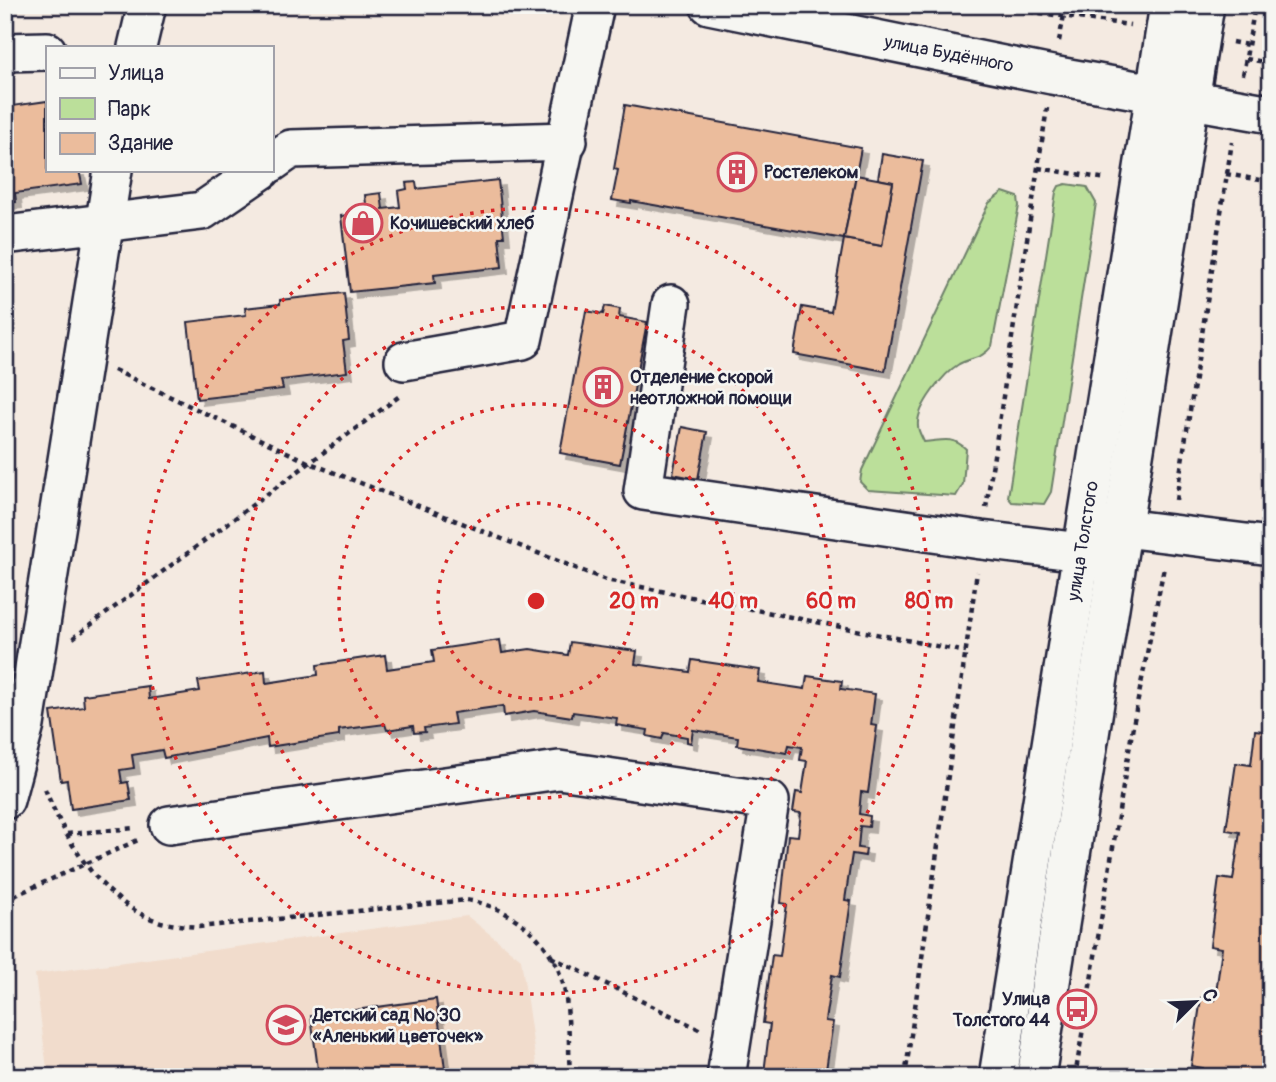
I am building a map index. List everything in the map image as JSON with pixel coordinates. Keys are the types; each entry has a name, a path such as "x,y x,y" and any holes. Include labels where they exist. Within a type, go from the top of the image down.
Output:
{"street":[{"path":"137,46 147,5"},
{"path":"405,376 523,340 568,141 595,5"},
{"name":"улица Будённого","path":"709,5 1271,114"},
{"name":"улица Толстого","path":"1036,1077 1120,542 1173,96 1169,5"},
{"name":"улица Толстого","path":"998,1077 1084,538 1173,96 1205,5"},
{"path":"5,52 46,51"},
{"path":"273,162 291,149 568,141"},
{"path":"5,800 25,725 102,225 113,172"},
{"path":"5,235 202,211 259,172"},
{"path":"671,304 643,491 981,540 1084,538 1120,542 1171,532 1271,546"},
{"path":"169,825 559,770 770,801 729,1061"}],"path":[{"path":"980,5 1065,16 1066,5"},
{"path":"1248,45 1255,5"},
{"path":"1246,59 1271,63"},
{"path":"905,1077 981,540 1038,168"},
{"path":"1226,174 1271,182"},
{"path":"1075,1077 1138,696 1171,532 1222,198"},
{"path":"82,355 310,463 606,580 966,652"},
{"path":"34,668 310,463 405,376"},
{"path":"40,776 67,834 87,865 129,908 160,922 199,928 466,900 489,903 530,931 560,974 570,1077"},
{"path":"67,834 169,825"},
{"path":"5,900 87,865 169,825"},
{"path":"550,957 729,1061"}],"shaded area":[{"name":"Детский сад № 30 «Аленький цветочек»","path":"467,916 521,959 538,1077 48,1077 35,974"}],"green space":[{"path":"1066,184 1087,187 1096,203 1051,492 1044,504 1012,502 1008,497 1056,192 1059,186"},
{"path":"1003,192 1018,197 1019,206 992,346 981,356 959,364 946,375 926,400 919,418 918,428 924,442 951,440 966,449 963,484 956,496 868,490 860,482 862,470 989,203"}],"building":[{"path":"46,101 46,172 79,172 82,184 15,193 16,202 5,203 5,107"},
{"name":"Ростелеком","path":"625,105 861,148 844,239 631,201 612,200 618,170 614,169"},
{"path":"882,154 923,161 885,371 794,354 802,307 831,312 844,239 882,246 893,182 878,179"},
{"path":"856,175 893,182 882,246 844,239"},
{"path":"498,180 504,237 499,237 502,267 434,275 435,283 350,292 341,216 367,213 365,195 381,193 383,209 400,207 398,191 407,189 406,183 416,182 417,189"},
{"path":"344,293 349,340 343,341 347,372 281,380 283,389 197,399 188,322 246,315 245,308 280,304 280,300"},
{"name":"Отделение скорой неотложной помощи","path":"605,306 620,309 619,317 647,322 620,464 560,453 586,311 603,314"},
{"path":"682,427 707,432 698,479 673,474"},
{"path":"500,640 502,653 530,649 568,655 570,642 637,651 635,664 690,672 692,660 760,670 758,682 805,689 807,676 842,681 841,689 875,694 871,725 877,726 868,793 861,792 859,814 870,816 869,827 860,826 858,848 866,849 865,856 852,854 845,900 851,901 840,977 832,975 825,1021 833,1022 825,1077 756,1077 756,1072 764,1073 770,1024 763,1023 772,955 780,956 787,904 781,903 788,835 798,836 801,813 793,812 796,792 802,793 807,761 800,760 802,747 789,745 787,753 737,745 738,737 693,730 691,743 687,742 687,737 664,733 662,739 647,736 648,730 616,725 617,718 573,712 572,717 534,711 504,716 503,706 453,713 455,724 424,728 425,732 414,733 413,726 387,730 385,724 339,730 339,736 268,747 267,738 164,758 162,750 132,755 134,768 120,770 122,783 128,782 131,800 71,809 67,780 61,781 51,712 84,707 83,695 148,686 149,699 200,691 198,681 265,671 266,683 318,675 317,665 385,655 387,669 434,662 432,650"},
{"path":"1255,730 1271,732 1271,1020 1264,1064 1271,1065 1271,1077 1202,1077 1203,1068 1191,1066 1201,998 1215,1000 1222,948 1210,946 1219,878 1233,880 1240,832 1226,830 1236,763 1251,765"},
{"path":"436,999 445,1069 394,1077 319,1077 311,1016"}],"place":[{"name":"Ростелеком","path":"737,172"},
{"name":"Кочишевский хлеб","path":"363,223"},
{"name":"Отделение скорой неотложной помощи","path":"603,387"},
{"name":"Улица Толстого 44","path":"1077,1009"},
{"name":"Детский сад № 30 «Аленький цветочек»","path":"286,1025"}]}
